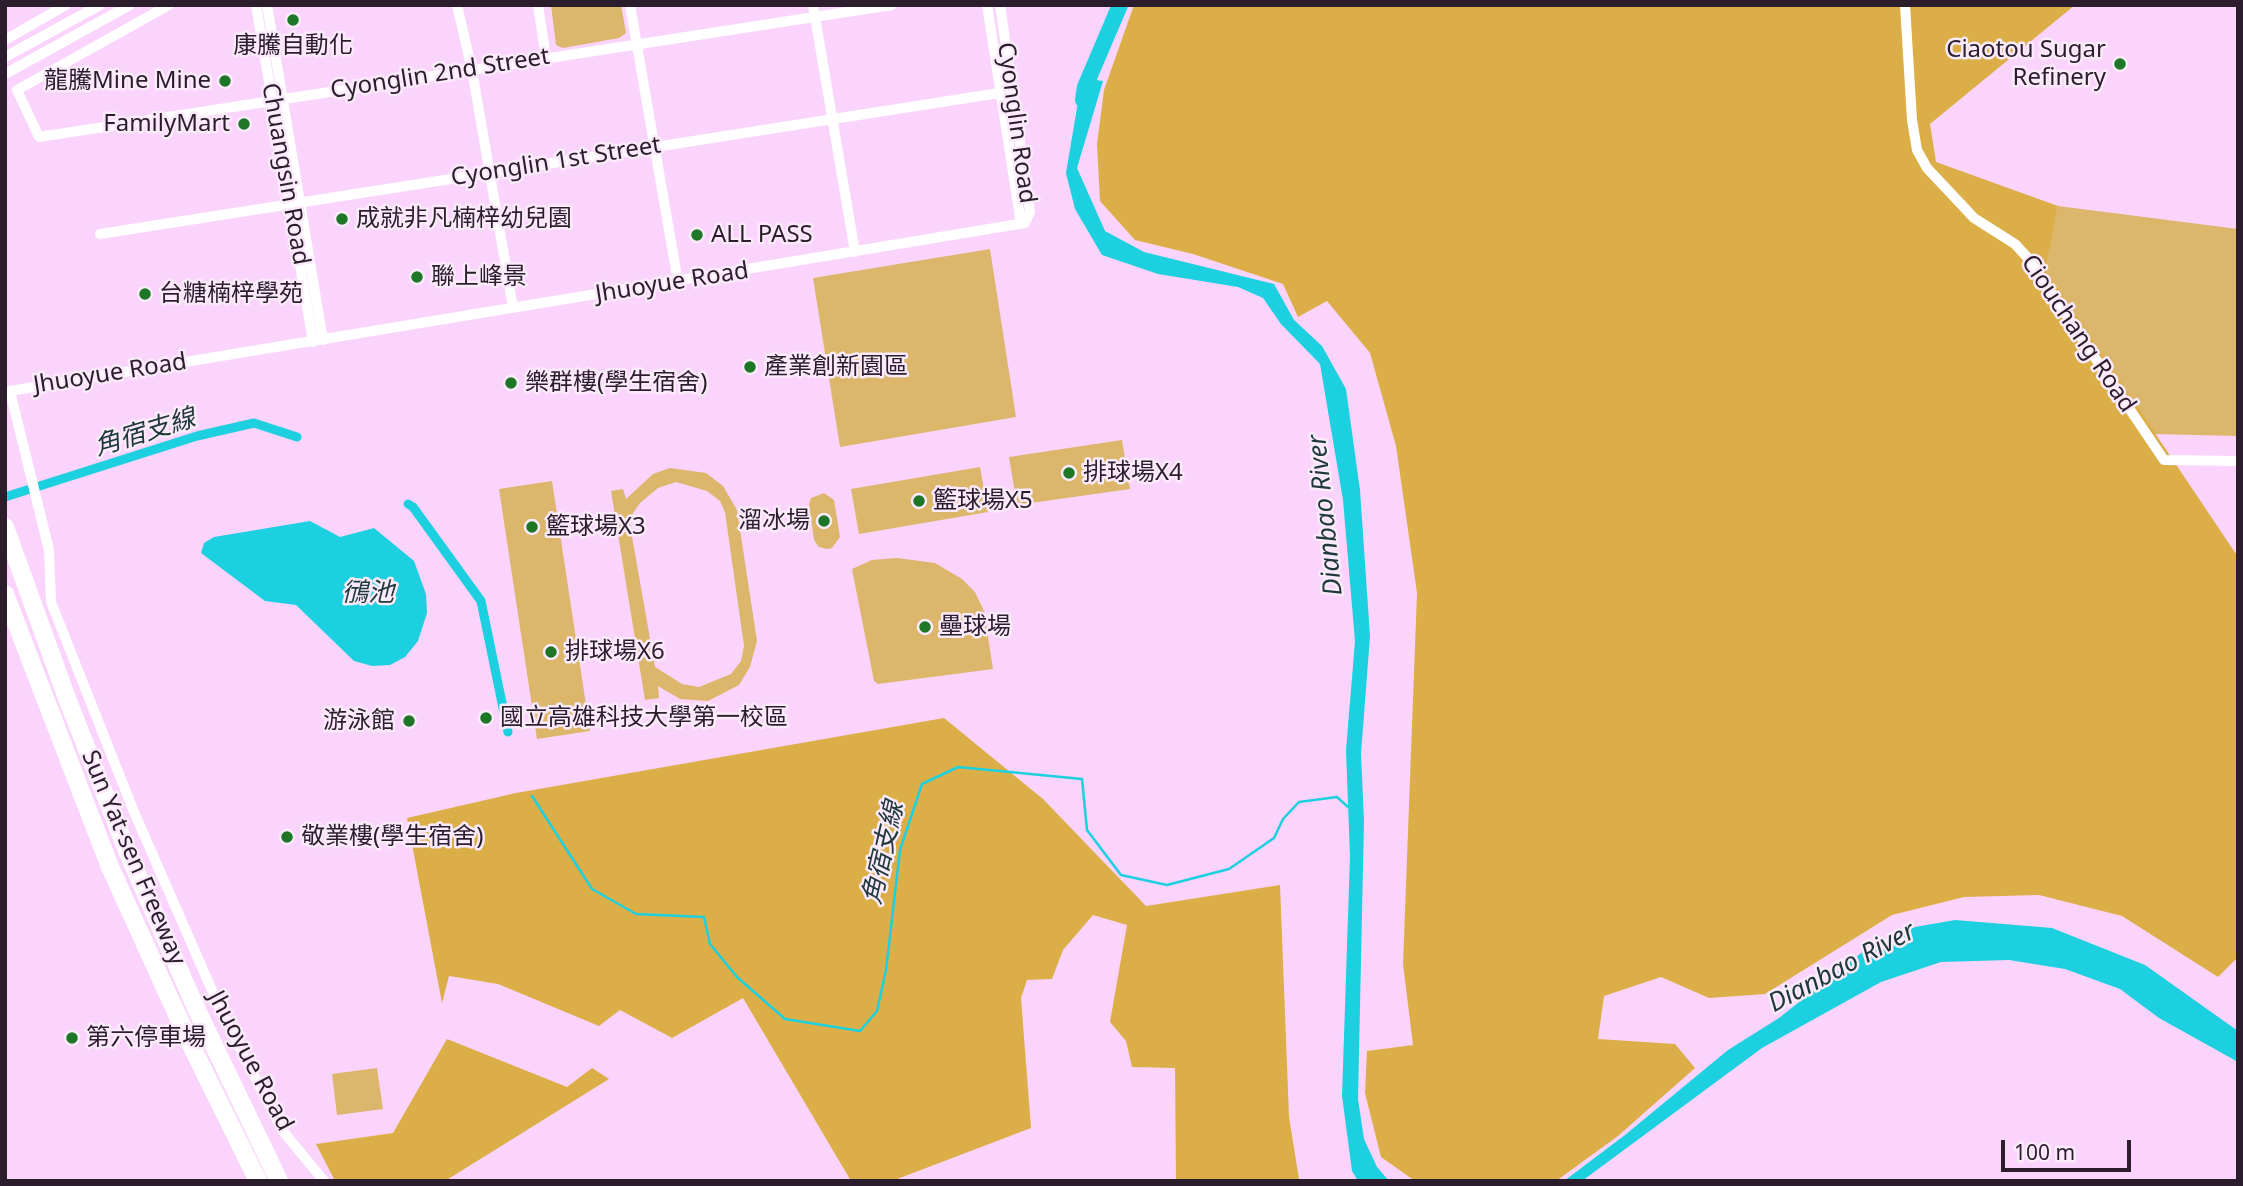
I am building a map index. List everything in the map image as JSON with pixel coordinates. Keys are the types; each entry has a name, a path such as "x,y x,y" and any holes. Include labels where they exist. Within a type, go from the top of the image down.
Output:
{"highway":[{"name":"Sun Yat-sen Freeway","path":"5,527 68,701 128,853 195,1006 279,1181"},
{"name":"Sun Yat-sen Freeway","path":"5,594 110,867 190,1043 258,1181"}],"street":[{"path":"5,40 66,5"},
{"path":"5,57 100,5"},
{"path":"5,74 130,5"},
{"name":"Cyonglin 2nd Street","path":"169,5 17,90 39,137 637,42 892,5"},
{"name":"Chuangsin Road","path":"256,5 278,100"},
{"name":"Chuangsin Road","path":"267,5 278,100 318,341"},
{"path":"457,5 472,70 513,308"},
{"path":"538,5 546,58"},
{"path":"630,5 678,282"},
{"path":"813,5 855,253"},
{"name":"Cyonglin Road","path":"987,5 1021,224 1028,220 1030,212 1000,5"},
{"name":"Ciouchang Road","path":"1905,5 1912,120 1917,150 1927,168 1974,218 2015,244 2027,257 2164,460 2238,461"},
{"name":"Cyonglin 1st Street","path":"100,234 1012,91"},
{"name":"Jhuoyue Road","path":"324,1181 282,1130 221,1011 129,800 51,602 48,550 10,391 1021,224"}],"shaded area":[{"path":"551,5 621,5 626,33 619,38 563,48 556,45"},
{"path":"1134,5 2075,5 1930,124 1936,162 2058,206 2045,269 2238,557 2238,957 2218,977 2122,916 2039,895 1964,897 1892,915 1765,994 1709,998 1661,977 1604,996 1598,1039 1675,1044 1695,1068 1618,1136 1556,1181 1415,1181 1381,1157 1365,1093 1367,1051 1413,1045 1403,964 1417,593 1396,446 1370,353 1327,301 1298,317 1283,284 1193,254 1135,240 1100,201 1097,144 1104,90"},
{"path":"2058,206 2238,229 2238,436 2154,434 2044,268"},
{"path":"990,249 1016,417 840,447 813,278"},
{"name":"排球場X4","path":"1122,440 1130,489 1017,505 1009,457"},
{"name":"籃球場X5","path":"980,467 988,512 859,534 851,489"},
{"path":"670,468 706,473 723,486 737,510 757,641 750,667 739,685 708,701 680,699 658,686 659,698 645,700 611,491 623,489 626,499 653,474","holes":["676,482 707,491 720,501 725,512 744,646 741,661 731,674 699,687 682,684 655,667 630,525 633,513 640,503 658,488"]},
{"name":"排球場X6","path":"552,481 590,731 537,739 499,489"},
{"name":"溜冰場","path":"824,493 834,500 840,537 832,548 827,549 819,547 814,540 809,504 811,498"},
{"name":"壘球場","path":"897,558 935,563 962,579 975,592 984,611 993,669 878,684 874,681 852,569 872,560"},
{"path":"944,718 1043,799 1146,906 1280,885 1289,1117 1299,1179 1176,1181 1175,1068 1132,1067 1126,1041 1110,1022 1127,925 1093,915 1063,950 1052,979 1027,980 1021,998 1031,1128 892,1181 851,1181 743,998 672,1038 620,1010 599,1026 498,984 449,976 442,1003 407,818 516,793"},
{"path":"447,1039 567,1087 592,1068 609,1079 445,1181 335,1181 316,1144 393,1133"},
{"path":"377,1068 383,1109 337,1115 332,1074"}],"water":[{"path":"1082,78 1103,81 1077,168 1105,231 1144,252 1274,284 1294,320 1322,346 1346,389 1360,490 1370,636 1361,754 1364,821 1358,1099 1364,1139 1377,1167 1389,1181 1358,1181 1352,1171 1342,1096 1350,856 1346,750 1355,641 1343,500 1320,364 1281,324 1263,298 1238,287 1158,274 1102,255 1075,209 1066,173"},
{"name":"鴴池","path":"310,521 340,537 374,528 414,561 426,594 427,613 418,641 405,657 390,665 372,666 354,661 296,605 265,601 201,553 204,543 214,537"},
{"path":"1955,920 2052,928 2145,965 2238,1031 2238,1062 2159,1018 2120,989 2065,969 2009,960 1941,962 1881,982 1762,1048 1582,1181 1564,1181 1625,1135 1728,1050 1779,1018 1865,950 1915,927"}],"waterway":[{"name":"Dianbao River","path":"1083,100 1085,87 1120,5"},
{"name":"角宿支線","path":"5,497 197,436 254,423 297,437"},
{"name":"角宿支線","path":"408,504 413,507 481,601 508,732"},
{"name":"角宿支線","path":"532,796 592,889 636,914 704,917 710,944 737,977 785,1019 860,1031 877,1011 886,970 900,850 922,784 958,767 1082,779 1087,830 1121,875 1167,885 1229,869 1274,838 1283,819 1299,802 1337,797 1348,807"}],"place":[{"name":"康騰自動化","path":"293,20"},
{"name":"Ciaotou Sugar Refinery","path":"2120,64"},
{"name":"龍騰Mine Mine","path":"225,81"},
{"name":"FamilyMart","path":"244,124"},
{"name":"成就非凡楠梓幼兒園","path":"342,219"},
{"name":"ALL PASS","path":"697,235"},
{"name":"聯上峰景","path":"417,277"},
{"name":"台糖楠梓學苑","path":"145,294"},
{"name":"產業創新園區","path":"750,367"},
{"name":"樂群樓(學生宿舍)","path":"511,383"},
{"name":"排球場X4","path":"1069,473"},
{"name":"籃球場X5","path":"919,501"},
{"name":"溜冰場","path":"824,521"},
{"name":"籃球場X3","path":"532,527"},
{"name":"壘球場","path":"925,627"},
{"name":"排球場X6","path":"551,652"},
{"name":"國立高雄科技大學第一校區","path":"486,718"},
{"name":"游泳館","path":"409,721"},
{"name":"敬業樓(學生宿舍)","path":"287,837"},
{"name":"第六停車場","path":"72,1038"}]}
